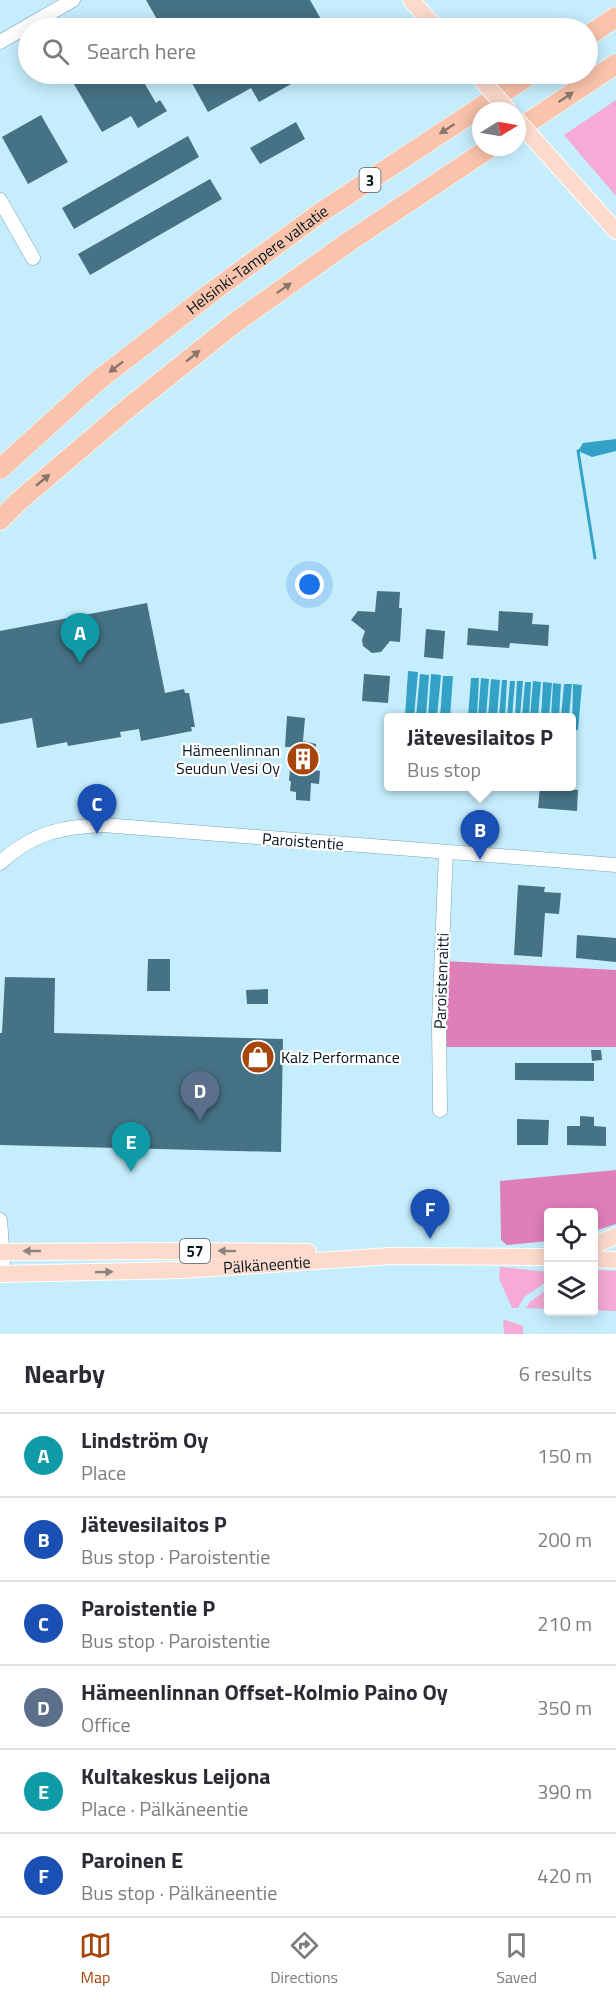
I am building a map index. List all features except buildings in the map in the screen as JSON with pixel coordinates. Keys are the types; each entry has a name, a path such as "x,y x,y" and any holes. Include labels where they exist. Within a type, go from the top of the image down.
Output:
{"highway":[{"path":"598,29 616,16"},
{"path":"598,76 616,64"},
{"name":"Helsinki-Tampere valtatie","path":"0,469 96,382 212,292 320,213 516,84"},
{"path":"526,124 586,84"},
{"name":"3","path":"0,520 19,501 127,409 236,321 478,156"}],"main road":[{"path":"411,0 427,18"},
{"path":"485,84 501,102"},
{"path":"526,130 616,231"},
{"path":"598,1243 616,1236"},
{"name":"Pälkäneentie","path":"1,1252 181,1251 367,1253 390,1256"},
{"name":"Pälkäneentie","path":"2,1274 204,1269 390,1256 544,1256"},
{"path":"598,1258 616,1260"}],"street":[{"path":"42,18 73,0"},
{"path":"0,42 18,32"},
{"path":"0,200 33,258"},
{"name":"Paroistentie","path":"0,861 29,841 44,834 60,829 103,825 616,865"},
{"name":"Paroistenraitti","path":"440,1110 439,1024 446,852"},
{"path":"0,1220 2,1274"}],"shaded area":[{"path":"616,100 616,196 564,135"},
{"path":"445,961 616,970 616,1047 444,1047"},
{"path":"616,1170 616,1224 598,1230 598,1208 544,1208 544,1241 507,1245 501,1240 500,1181"},
{"path":"500,1267 544,1272 544,1284 524,1297 518,1308 512,1308 499,1279"},
{"path":"598,1270 616,1271 616,1311 598,1310"},
{"path":"544,1292 544,1309 526,1308 530,1302"},
{"path":"503,1319 523,1326 523,1334 504,1334"}],"water":[{"path":"616,439 616,451 592,457 578,451 583,443"},
{"path":"408,671 418,672 414,713 405,713"},
{"path":"420,674 429,675 426,713 416,713"},
{"path":"431,674 441,675 437,713 428,713"},
{"path":"443,676 453,676 450,713 440,713"},
{"path":"471,678 479,678 477,713 468,713"},
{"path":"481,678 489,679 486,713 478,713"},
{"path":"491,679 500,680 497,713 488,713"},
{"path":"502,680 507,680 505,713 499,713"},
{"path":"510,681 515,681 512,713 507,713"},
{"path":"517,681 523,681 520,713 515,713"},
{"path":"533,681 541,682 538,713 530,713"},
{"path":"525,682 531,682 529,713 522,713"},
{"path":"543,682 552,683 549,713 541,713"},
{"path":"553,683 561,684 559,713 551,713"},
{"path":"564,684 572,684 569,713 561,713"},
{"path":"573,684 582,685 578,730 576,730 576,713 572,713"}],"waterway":[{"path":"582,450 578,451 595,558"}],"place":[{"name":"Lindström Oy","path":"80,663"},
{"name":"Hämeenlinnan Seudun Vesi Oy","path":"303,759"},
{"name":"Paroistentie P","path":"97,834"},
{"name":"Jätevesilaitos P","path":"480,860"},
{"name":"Kalz Performance","path":"258,1057"},
{"name":"Hämeenlinnan Offset-Kolmio Paino Oy","path":"200,1121"},
{"name":"Kultakeskus Leijona","path":"131,1172"},
{"name":"Paroinen E","path":"430,1239"}]}
